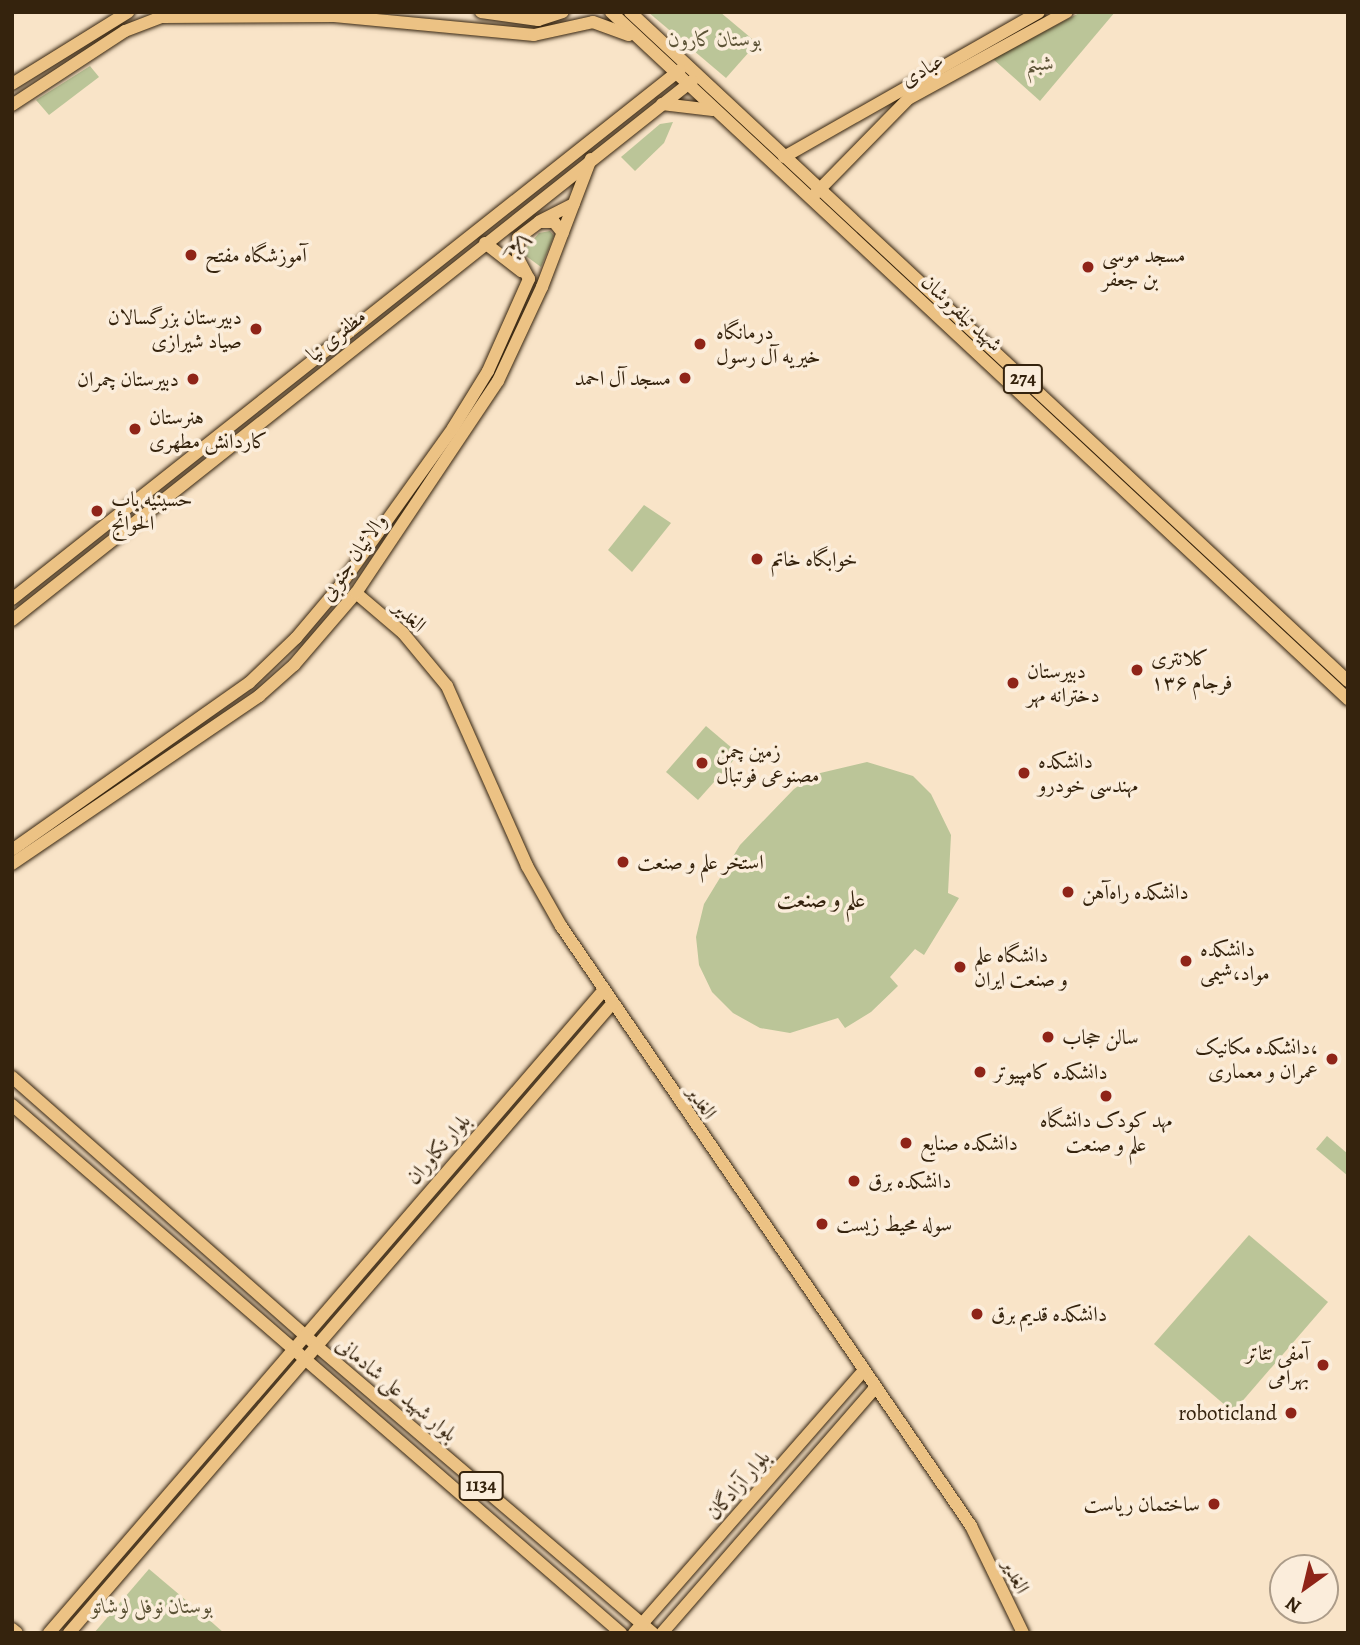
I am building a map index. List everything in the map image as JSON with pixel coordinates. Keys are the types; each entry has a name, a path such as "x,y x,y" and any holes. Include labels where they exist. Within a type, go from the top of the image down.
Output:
{"main road":[{"path":"12,84 128,12"},
{"path":"474,12 480,18 476,30"},
{"path":"481,12 538,20 564,12"},
{"name":"شهید نیلفروشان","path":"611,12 653,52 680,69 699,76 784,157 815,194 1348,699"},
{"name":"شهید نیلفروشان","path":"629,12 680,69 687,84 815,194 1348,681"},
{"name":"عبادی","path":"784,157 1039,12"},
{"name":"عبادی","path":"815,194 908,99 1067,12"},
{"path":"12,105 125,31 162,17 334,16 534,35 593,22 620,29 653,52"},
{"name":"مظفری نیا","path":"12,599 680,69"},
{"name":"مظفری نیا","path":"12,620 699,76"},
{"path":"662,104 715,110"},
{"path":"616,120 626,126 625,132"},
{"name":"والائیان جنوبی","path":"116,782 192,743 295,665 354,596 498,381 563,233 591,159"},
{"path":"529,279 518,258 518,239 539,222 574,204"},
{"path":"539,222 554,222 563,233"},
{"name":"یکم","path":"485,243 529,279"},
{"name":"والائیان جنوبی","path":"12,864 35,840 249,683 340,586 453,428 488,371 529,279"},
{"path":"488,371 498,381"},
{"path":"138,498 147,513"},
{"name":"الغدیر","path":"340,586 403,632 447,686 527,866 607,996 862,1373 971,1527 1023,1633"},
{"path":"182,730 192,743"},
{"name":"والائیان جنوبی","path":"12,850 35,840"},
{"name":"بلوار تکاوران","path":"294,1351 607,996"},
{"name":"بلوار تکاوران","path":"307,1361 607,996"},
{"name":"بلوار شهید علی شادمانی","path":"12,1077 306,1336"},
{"name":"1134","path":"12,1105 307,1361"},
{"name":"1134","path":"306,1336 319,1348"},
{"name":"بلوار شهید علی شادمانی","path":"319,1348 638,1628"},
{"path":"49,1633 294,1351"},
{"path":"69,1633 307,1361"},
{"name":"بلوار شهید علی شادمانی","path":"307,1361 621,1633"},
{"name":"بلوار آزادگان","path":"638,1628 862,1373"},
{"name":"بلوار آزادگان","path":"662,1633 874,1389"},
{"name":"1134","path":"638,1628 653,1633"},
{"path":"12,1629 17,1633"}],"green space":[{"name":"بوستان کارون","path":"648,12 720,12 757,43 726,78"},
{"name":"شبنم","path":"1081,12 1115,12 1040,101 993,59"},
{"path":"90,66 99,77 49,115 36,100"},
{"path":"673,122 664,143 635,171 621,157 660,124"},
{"path":"550,231 554,236 541,267 526,256 527,247 539,233"},
{"path":"644,505 671,523 632,572 608,550"},
{"name":"زمین چمن مصنوعی فوتبال","path":"706,726 739,754 698,800 666,772"},
{"path":"867,762 913,776 931,794 951,835 948,893 959,898 924,955 915,949 890,977 898,986 871,1012 845,1028 838,1018 790,1033 760,1028 733,1013 712,992 699,965 696,937 704,904 740,845 794,789 816,774"},
{"path":"1327,1136 1348,1154 1348,1176 1316,1149"},
{"path":"1249,1235 1328,1302 1233,1412 1154,1344"},
{"name":"بوستان نوفل لوشاتو","path":"149,1569 207,1618 224,1633 94,1633"}],"place":[{"name":"آموزشگاه مفتح","path":"191,255"},
{"name":"مسجد موسی بن جعفر","path":"1088,267"},
{"name":"دبیرستان بزرگسالان صیاد شیرازی","path":"256,329"},
{"name":"درمانگاه خیریه آل رسول","path":"700,344"},
{"name":"مسجد آل احمد","path":"685,378"},
{"name":"دبیرستان چمران","path":"193,379"},
{"name":"هنرستان کاردانش مطهری","path":"135,429"},
{"name":"حسینیه باب الحوائج","path":"97,511"},
{"name":"خوابگاه خاتم","path":"757,559"},
{"name":"کلانتری ۱۳۶ فرجام","path":"1137,670"},
{"name":"دبیرستان دخترانه مهر","path":"1013,683"},
{"name":"زمین چمن مصنوعی فوتبال","path":"702,763"},
{"name":"دانشکده مهندسی خودرو","path":"1024,773"},
{"name":"استخر علم و صنعت","path":"623,862"},
{"name":"دانشکده راه‌آهن","path":"1068,892"},
{"name":"دانشکده مواد،شیمی","path":"1186,961"},
{"name":"دانشگاه علم و صنعت ایران","path":"960,967"},
{"name":"سالن حجاب","path":"1048,1037"},
{"name":"دانشکده مکانیک، عمران و معماری","path":"1332,1059"},
{"name":"دانشکده کامپیوتر","path":"980,1072"},
{"name":"مهد کودک دانشگاه علم و صنعت","path":"1106,1096"},
{"name":"دانشکده صنایع","path":"906,1143"},
{"name":"دانشکده برق","path":"854,1181"},
{"name":"سوله محیط زیست","path":"822,1224"},
{"name":"دانشکده قدیم برق","path":"977,1314"},
{"name":"آمفی تئاتر بهرامی","path":"1323,1365"},
{"name":"roboticland","path":"1291,1413"},
{"name":"ساختمان ریاست","path":"1214,1504"}],"district":[{"name":"علم و صنعت","path":"821,900"}]}
